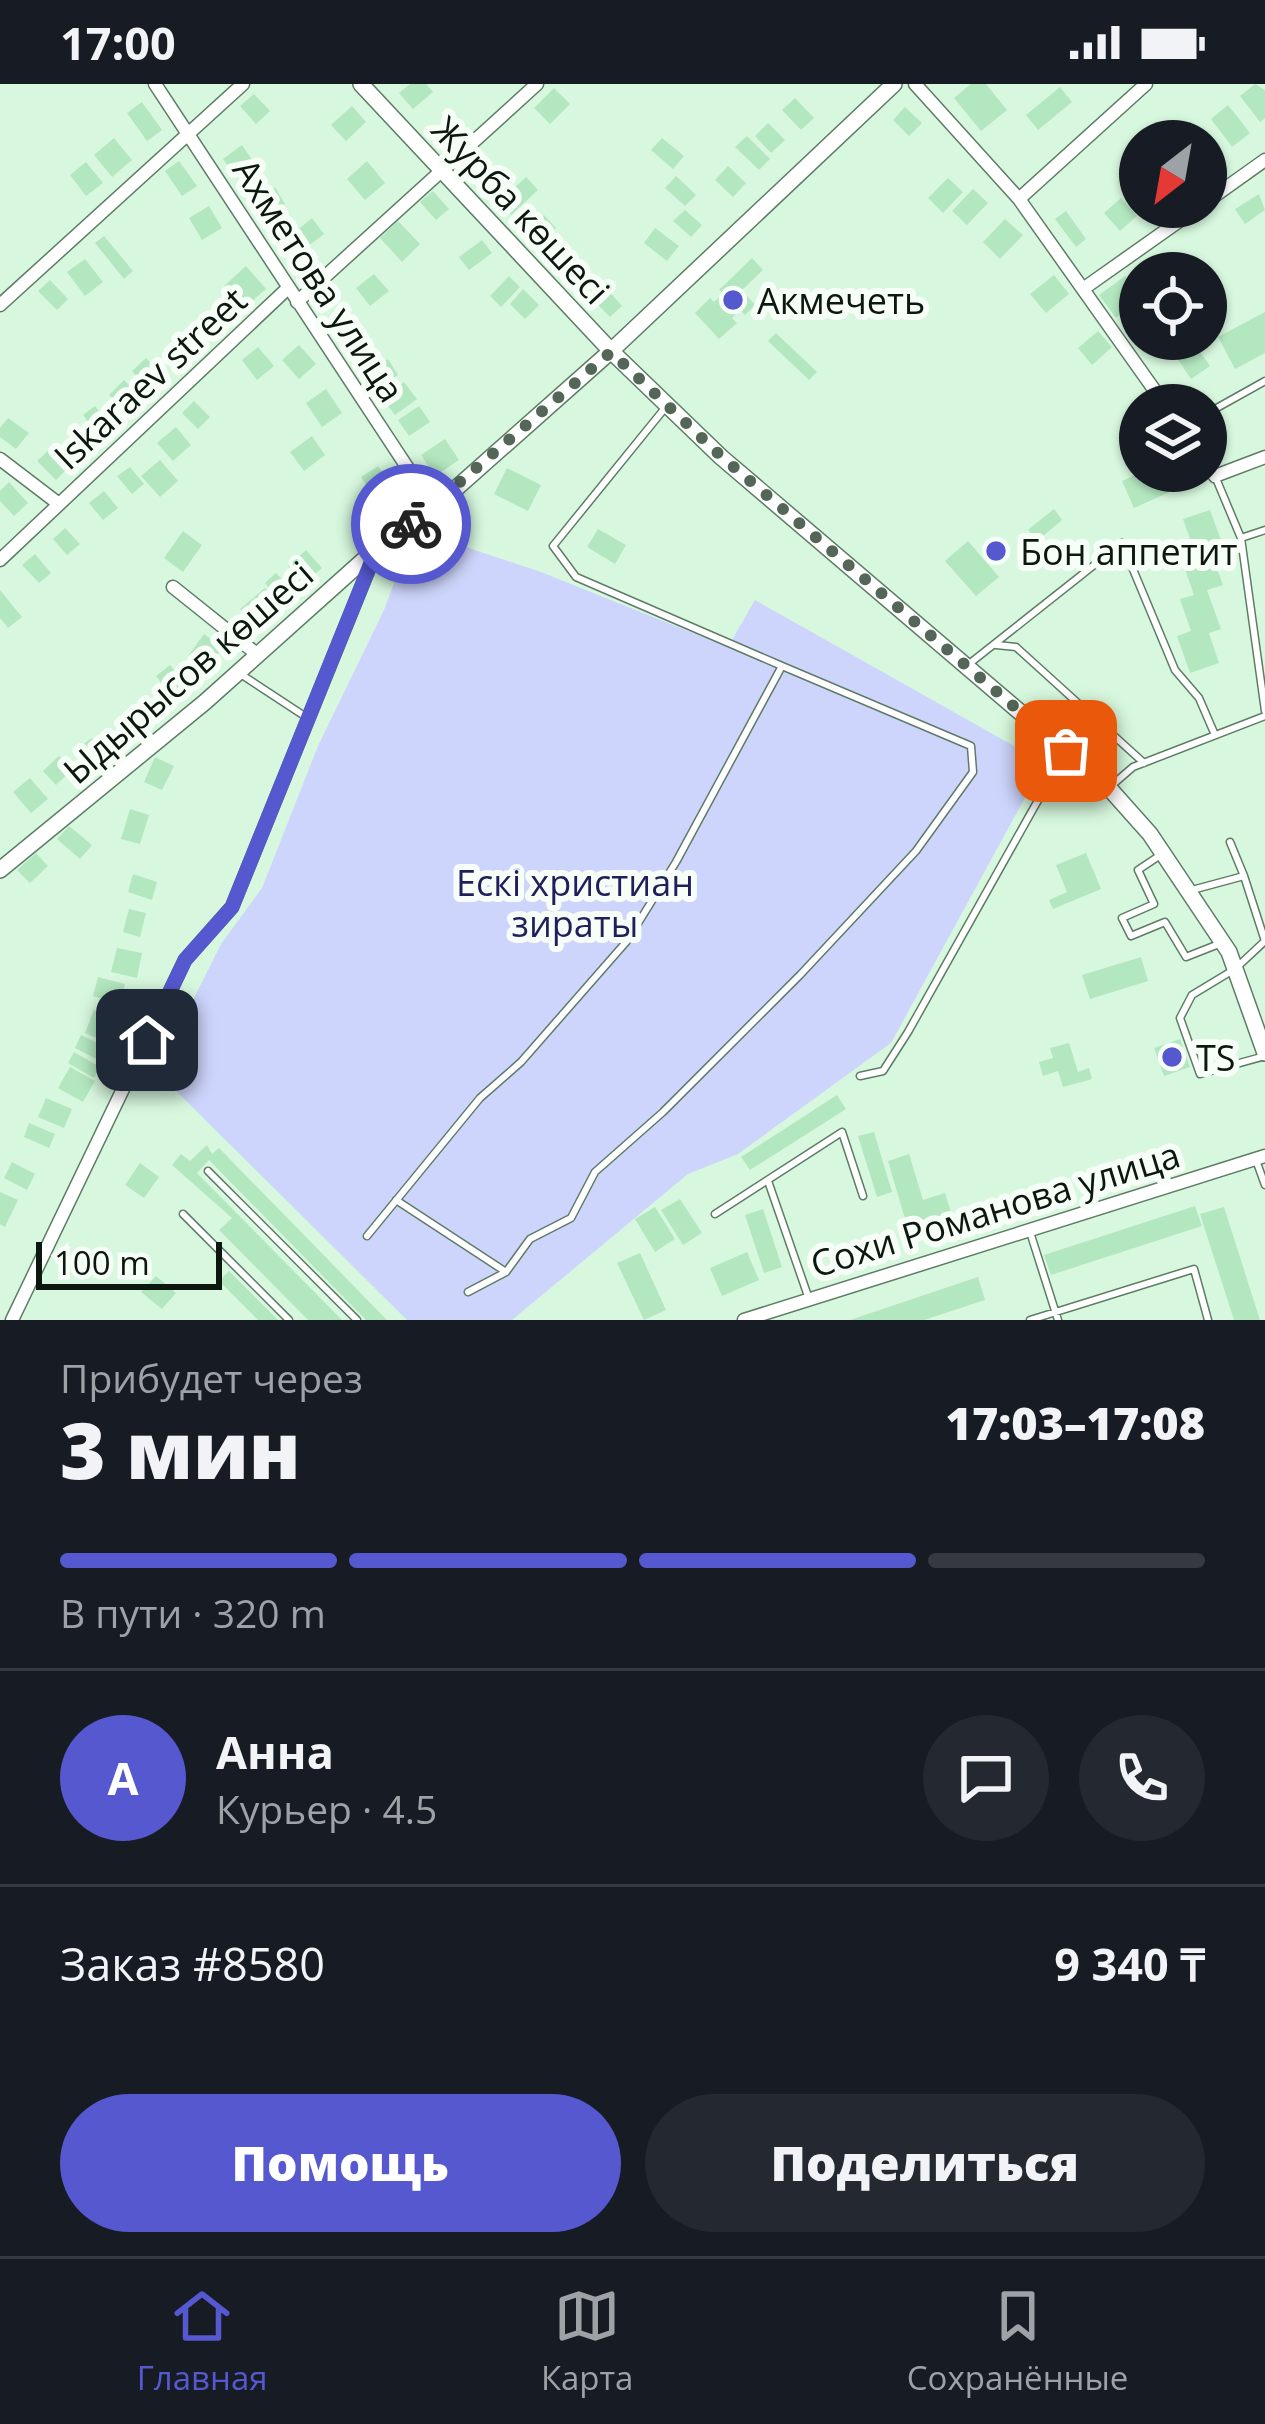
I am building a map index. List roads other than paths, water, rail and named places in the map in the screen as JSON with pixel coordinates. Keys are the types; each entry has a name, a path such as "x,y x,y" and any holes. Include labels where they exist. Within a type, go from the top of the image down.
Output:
{"street":[{"name":"Ахметова улица","path":"155,84 434,508"},
{"path":"0,305 243,84"},
{"name":"Журба көшесі","path":"361,84 611,352 722,457 1109,788 1163,853 1223,942 1265,1054"},
{"path":"297,302 537,84"},
{"name":"Ыдырысов көшесі","path":"0,870 238,673 377,548 434,508 611,352 894,84"},
{"path":"916,84 1019,200 1150,384"},
{"path":"1019,200 1146,84"},
{"path":"1227,187 1265,160"},
{"path":"1083,290 1170,228"},
{"name":"Iskaraev street","path":"0,560 288,288"},
{"path":"1227,471 1265,457"},
{"path":"0,459 59,504"},
{"path":"12,1320 185,960 232,907 377,548"},
{"path":"173,587 258,655"},
{"name":"Сохи Романова улица","path":"744,1320 1261,1157"}],"lane":[{"path":"1227,403 1265,382"},
{"path":"468,1292 506,1272 530,1240 571,1218 595,1172 663,1112 815,960 916,851 973,772 971,746 576,577 553,546 667,405"},
{"path":"1109,788 1144,763 1265,714 1241,538 1222,492"},
{"path":"1241,538 1265,530"},
{"path":"967,665 1122,543 1175,670 1199,698 1215,735"},
{"path":"1255,640 1265,636"},
{"path":"993,645 1016,647 1144,763"},
{"path":"367,1236 480,1098 521,1062 627,941 676,862 782,666"},
{"path":"238,673 306,717"},
{"path":"860,1076 883,1071 908,1032 1066,751"},
{"path":"1230,842 1264,941 1235,969 1192,995 1180,1018 1201,1074 1265,1054"},
{"path":"1163,853 1138,870 1186,957 1223,942"},
{"path":"1188,891 1244,876"},
{"path":"1154,904 1122,918 1131,936 1165,922"},
{"path":"715,1214 842,1132 862,1196"},
{"path":"1261,1157 1265,1185"},
{"path":"208,1171 357,1320"},
{"path":"768,1181 809,1299"},
{"path":"396,1200 506,1272"},
{"path":"183,1214 289,1320"},
{"path":"1030,1230 1056,1316"},
{"path":"1030,1320 1056,1316 1193,1269 1208,1320"}],"place":[{"name":"Акмечеть","path":"733,300"},
{"name":"Бон аппетит","path":"996,551"},
{"name":"TS","path":"1172,1057"}],"park label":[{"name":"Ескі христиан зираты","path":"575,902"}]}
